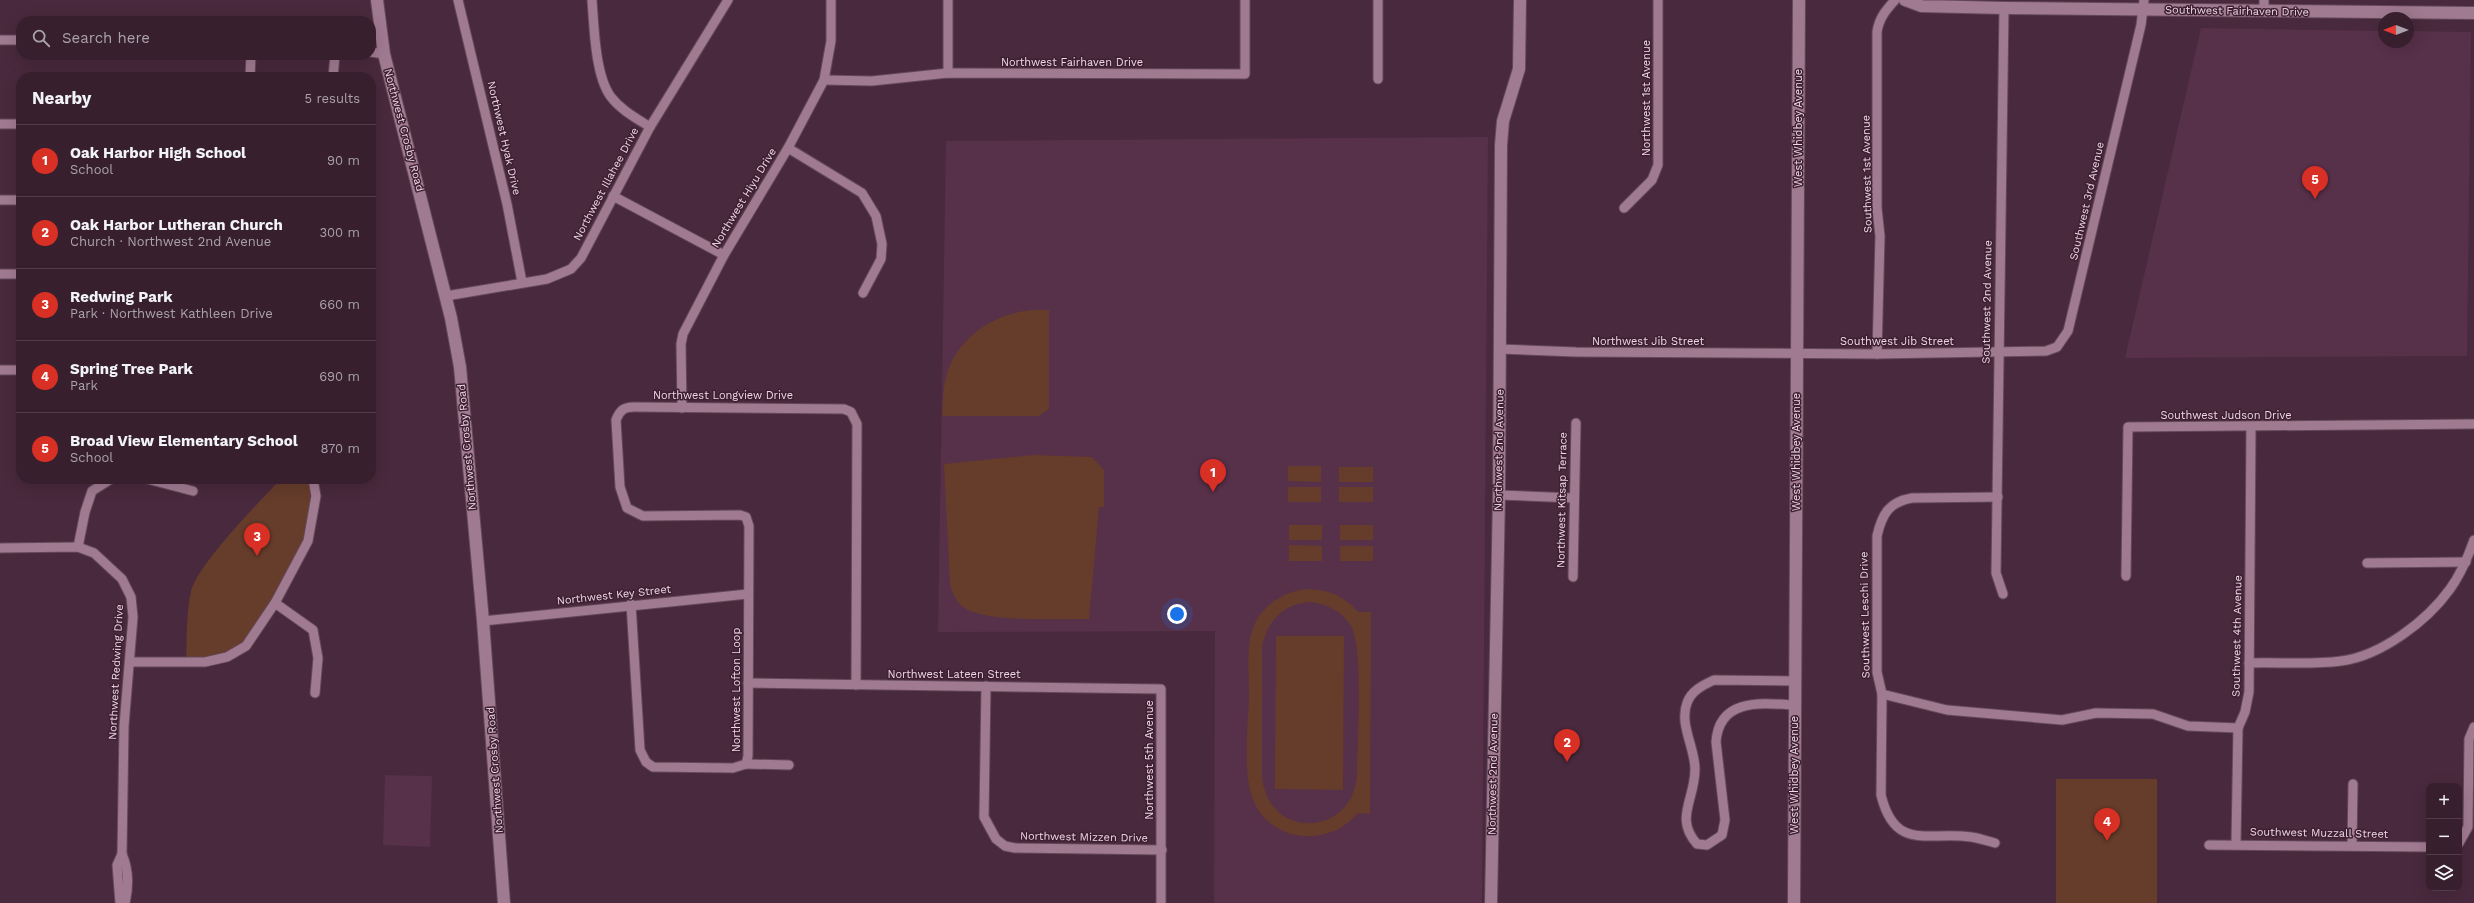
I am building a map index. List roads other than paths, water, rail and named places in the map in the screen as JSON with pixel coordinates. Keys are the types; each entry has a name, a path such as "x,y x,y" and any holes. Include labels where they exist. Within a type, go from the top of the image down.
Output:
{"street":[{"name":"Northwest Crosby Road","path":"376,0 384,54 446,296 460,368 483,621 504,903"},
{"name":"Northwest Hyak Drive","path":"458,0 507,204 522,282"},
{"path":"592,0 595,36 606,90 619,106 650,127"},
{"name":"Northwest Illahee Drive","path":"446,296 553,277 571,269 581,258 650,127 728,0"},
{"name":"Northwest Hiyu Drive","path":"682,408 681,344 683,334 724,255 788,148 824,80 830,41 831,0"},
{"path":"948,0 948,73"},
{"name":"Northwest Fairhaven Drive","path":"824,80 872,81 948,73 1246,74 1246,0"},
{"path":"1378,0 1378,79"},
{"name":"Northwest 2nd Avenue","path":"1491,903 1502,130 1519,69 1520,0"},
{"name":"Northwest 1st Avenue","path":"1624,208 1652,180 1658,165 1658,0"},
{"name":"West Whidbey Avenue","path":"1794,903 1799,0"},
{"name":"Southwest 1st Avenue","path":"1877,354 1880,236 1877,208 1877,32 1879,22 1884,12 1895,0"},
{"name":"Southwest Fairhaven Drive","path":"1905,0 1921,6 2004,8 2035,4 2264,5 2474,13"},
{"name":"Southwest 3rd Avenue","path":"1998,353 2046,352 2057,347 2068,331 2144,5"},
{"name":"Southwest 2nd Avenue","path":"2003,594 1996,573 2004,8"},
{"path":"0,40 16,40"},
{"path":"376,53 384,54"},
{"path":"250,72 251,60"},
{"path":"333,72 335,60"},
{"path":"0,124 16,124"},
{"path":"788,148 862,193 876,216 882,244 881,259 863,293"},
{"path":"613,196 724,255"},
{"path":"0,200 16,200"},
{"path":"0,274 16,274"},
{"name":"Northwest Jib Street","path":"1500,349 1576,352 1796,353"},
{"name":"Southwest Jib Street","path":"1796,353 1998,353"},
{"path":"0,370 16,370"},
{"name":"Northwest Longview Drive","path":"748,594 749,526 746,517 729,514 644,516 627,508 622,497 615,432 620,412 626,407 836,408 844,409 854,418 857,424 856,685"},
{"name":"Northwest Kitsap Terrace","path":"1573,576 1576,423"},
{"name":"Southwest Judson Drive","path":"2126,576 2128,427 2474,424"},
{"name":"Southwest 4th Avenue","path":"2236,844 2238,728 2245,712 2249,692 2251,427"},
{"path":"78,547 85,512 92,491 103,484"},
{"path":"166,484 193,491"},
{"path":"130,662 205,662 227,657 246,646 274,603 308,541 316,496 314,484"},
{"path":"1498,495 1574,498"},
{"name":"Southwest Leschi Drive","path":"1995,843 1972,837 1909,836 1889,819 1881,795 1882,694 1877,672 1876,536 1882,516 1890,506 1901,500 1912,498 1998,497"},
{"path":"2249,663 2341,661 2364,656 2395,641 2434,607 2450,589 2466,562 2474,540"},
{"name":"Northwest Redwing Drive","path":"0,548 78,547 94,553 109,564 122,579 131,596 133,616 124,726 122,854 117,866 120,903"},
{"path":"2367,562 2466,562"},
{"name":"Northwest Key Street","path":"483,621 631,604 748,594"},
{"name":"Northwest Lofton Loop","path":"631,604 640,750 644,760 653,767 733,768 746,764 748,594"},
{"path":"274,603 305,622 313,630 318,658 315,693"},
{"path":"1794,705 1752,703 1726,716 1717,732 1716,742 1725,820 1722,835 1707,845 1697,844 1685,827 1686,814 1694,784 1695,768 1694,752 1686,728 1687,703 1694,692 1703,685 1714,680 1795,681"},
{"name":"Northwest Lateen Street","path":"748,683 1161,689"},
{"name":"Northwest Mizzen Drive","path":"986,686 984,817 996,840 1005,846 1015,848 1162,850"},
{"name":"Northwest 5th Avenue","path":"1161,689 1161,903"},
{"path":"1882,694 1947,710 2062,720 2096,712 2153,714 2188,726 2238,728"},
{"path":"2462,838 2468,827 2469,739 2474,727"},
{"path":"746,764 789,765"},
{"path":"2352,845 2353,784"},
{"name":"Southwest Muzzall Street","path":"2209,845 2426,846"},
{"name":"Northwest Redwing Drive","path":"122,854 127,866 127,892 125,903"}],"place":[{"name":"Broad View Elementary School","path":"2315,199"},
{"name":"Oak Harbor High School","path":"1213,492"},
{"name":"Redwing Park","path":"257,556"},
{"name":"Oak Harbor Lutheran Church","path":"1567,762"},
{"name":"Spring Tree Park","path":"2107,841"}]}
